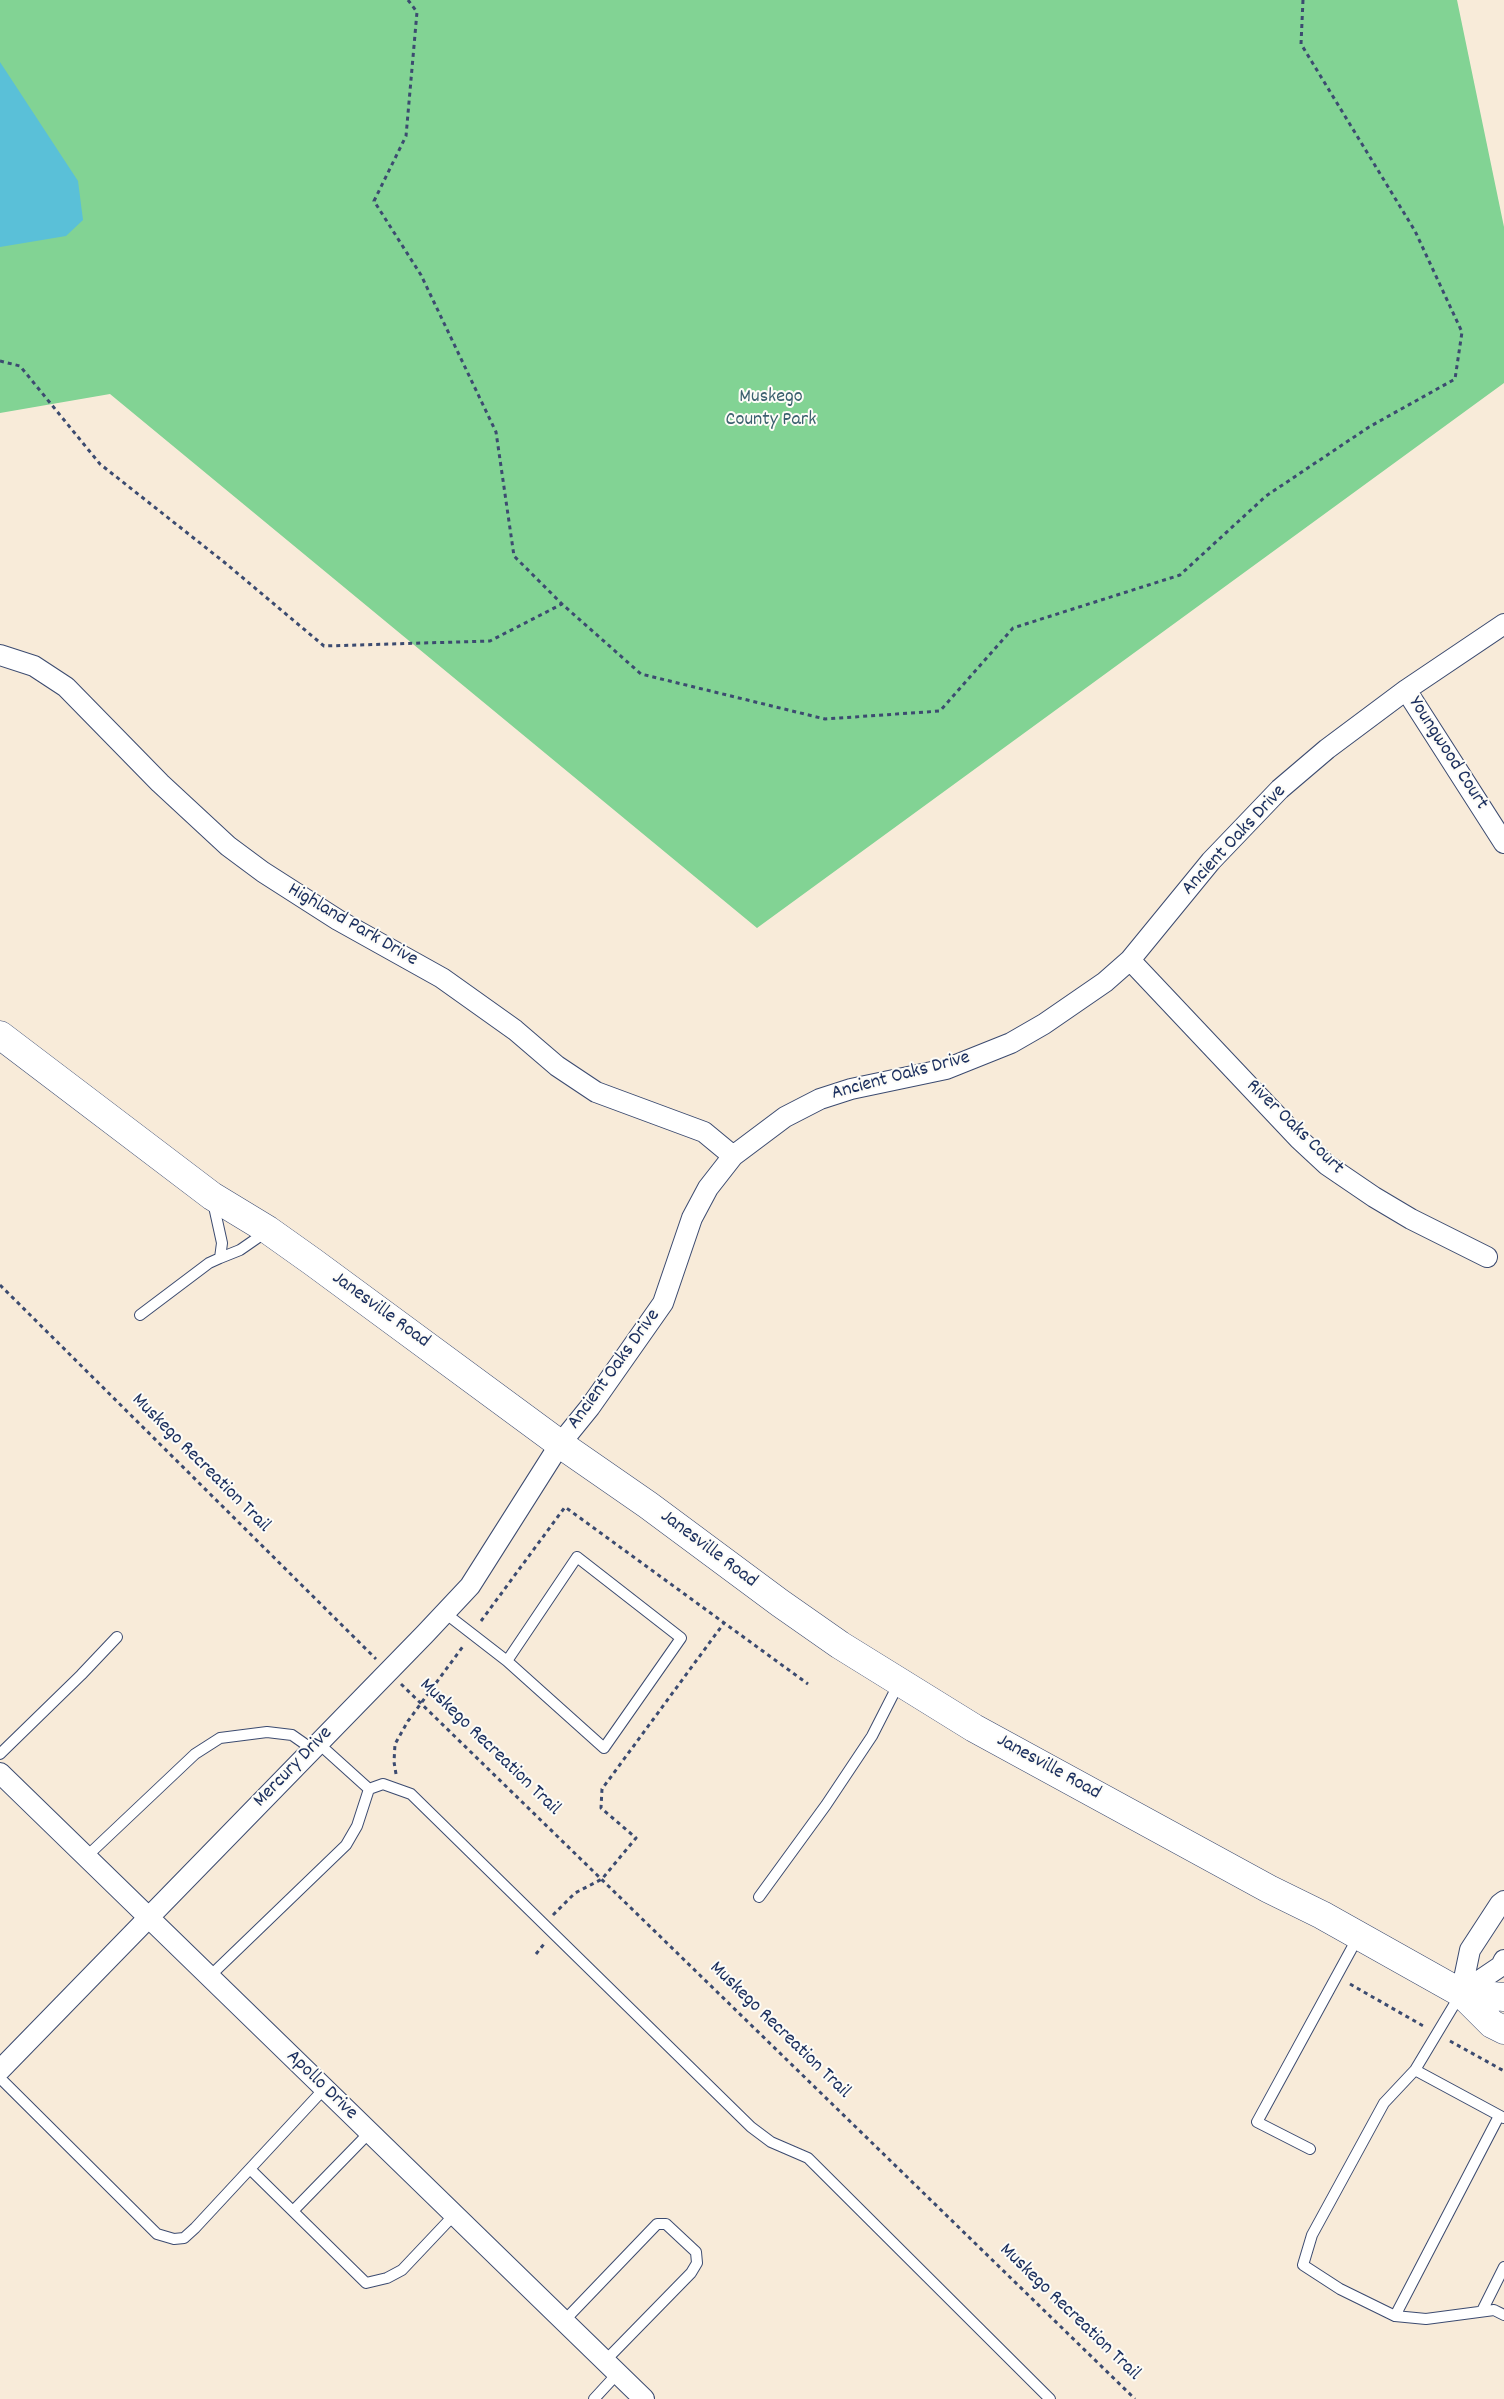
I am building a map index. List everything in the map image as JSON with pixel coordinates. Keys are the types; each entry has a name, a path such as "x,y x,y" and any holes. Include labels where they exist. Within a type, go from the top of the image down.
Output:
{"main road":[{"name":"Janesville Road","path":"0,1035 212,1196 268,1230 560,1444 648,1505 780,1604 899,1682 974,1728 1461,1993 1492,2024 1504,2030"},
{"name":"Janesville Road","path":"1461,1993 1504,1997"}],"street":[{"name":"Ancient Oaks Drive","path":"560,1444 590,1407 663,1303 692,1218 708,1188 733,1156 785,1117 820,1099 851,1089 946,1069 1011,1043 1044,1024 1105,982 1130,960 1211,861 1266,803 1327,749 1406,690 1504,624"},
{"name":"Highland Park Drive","path":"0,655 34,666 66,688 160,783 228,846 263,872 338,920 442,978 515,1030 556,1066 596,1092 704,1132 733,1156"},
{"name":"Youngwood Court","path":"1406,690 1504,843"},
{"name":"River Oaks Court","path":"1130,960 1299,1139 1327,1166 1404,1214 1487,1257"},
{"name":"Mercury Drive","path":"0,2070 470,1586 560,1444"},
{"name":"Apollo Drive","path":"2,1778 86,1857 644,2399"},
{"path":"1461,1993 1470,1950 1500,1904 1504,1901"},
{"path":"1461,1993 1501,1966 1504,1960"}],"lane":[{"path":"212,1196 222,1243 220,1258"},
{"path":"140,1315 209,1263 240,1250 268,1230"},
{"path":"445,1613 507,1661 604,1748 682,1638 577,1557 507,1661"},
{"path":"0,1754 82,1675 117,1637"},
{"path":"759,1896 826,1805 866,1743 899,1682"},
{"path":"86,1857 195,1754 220,1738 267,1732 292,1735 315,1746 369,1789"},
{"path":"369,1789 383,1784 411,1794 751,2127 771,2142 808,2158 1050,2399"},
{"path":"209,1976 346,1845 357,1826 369,1789"},
{"path":"1310,2149 1257,2122 1358,1936"},
{"path":"1461,1993 1415,2070 1384,2103 1312,2234 1303,2265 1340,2289 1395,2316 1426,2319 1494,2310 1504,2315"},
{"path":"1395,2316 1502,2117 1415,2070"},
{"path":"0,2078 157,2234 174,2239 184,2238 324,2089"},
{"path":"293,2211 369,2132"},
{"path":"250,2169 366,2283 388,2278 402,2270 454,2215"},
{"path":"563,2322 657,2224 666,2224 696,2252 696,2263 691,2273 611,2368 594,2399"},
{"path":"1482,2311 1504,2267"}],"path":[{"path":"408,0 416,12 406,136 374,201 421,275 496,432 514,556 562,604 641,674 824,719 940,711 1013,628 1180,574 1266,496 1369,427 1455,379 1462,332 1415,231 1301,44 1303,0"},
{"path":"0,361 20,366 100,464 224,562 324,646 490,640 562,604"},
{"name":"Muskego Recreation Trail","path":"0,1285 72,1359 381,1663"},
{"path":"399,1790 394,1762 395,1744 408,1721 565,1507 808,1684"},
{"path":"590,1886 602,1879 636,1838 601,1808 602,1789 724,1623"},
{"name":"Muskego Recreation Trail","path":"401,1684 1135,2399"},
{"path":"1336,1977 1504,2071"}],"green space":[{"name":"Muskego County Park","path":"0,0 1457,0 1504,227 1504,383 757,928 110,394 0,413"}],"water":[{"path":"0,62 78,181 83,220 66,236 0,247"}]}
